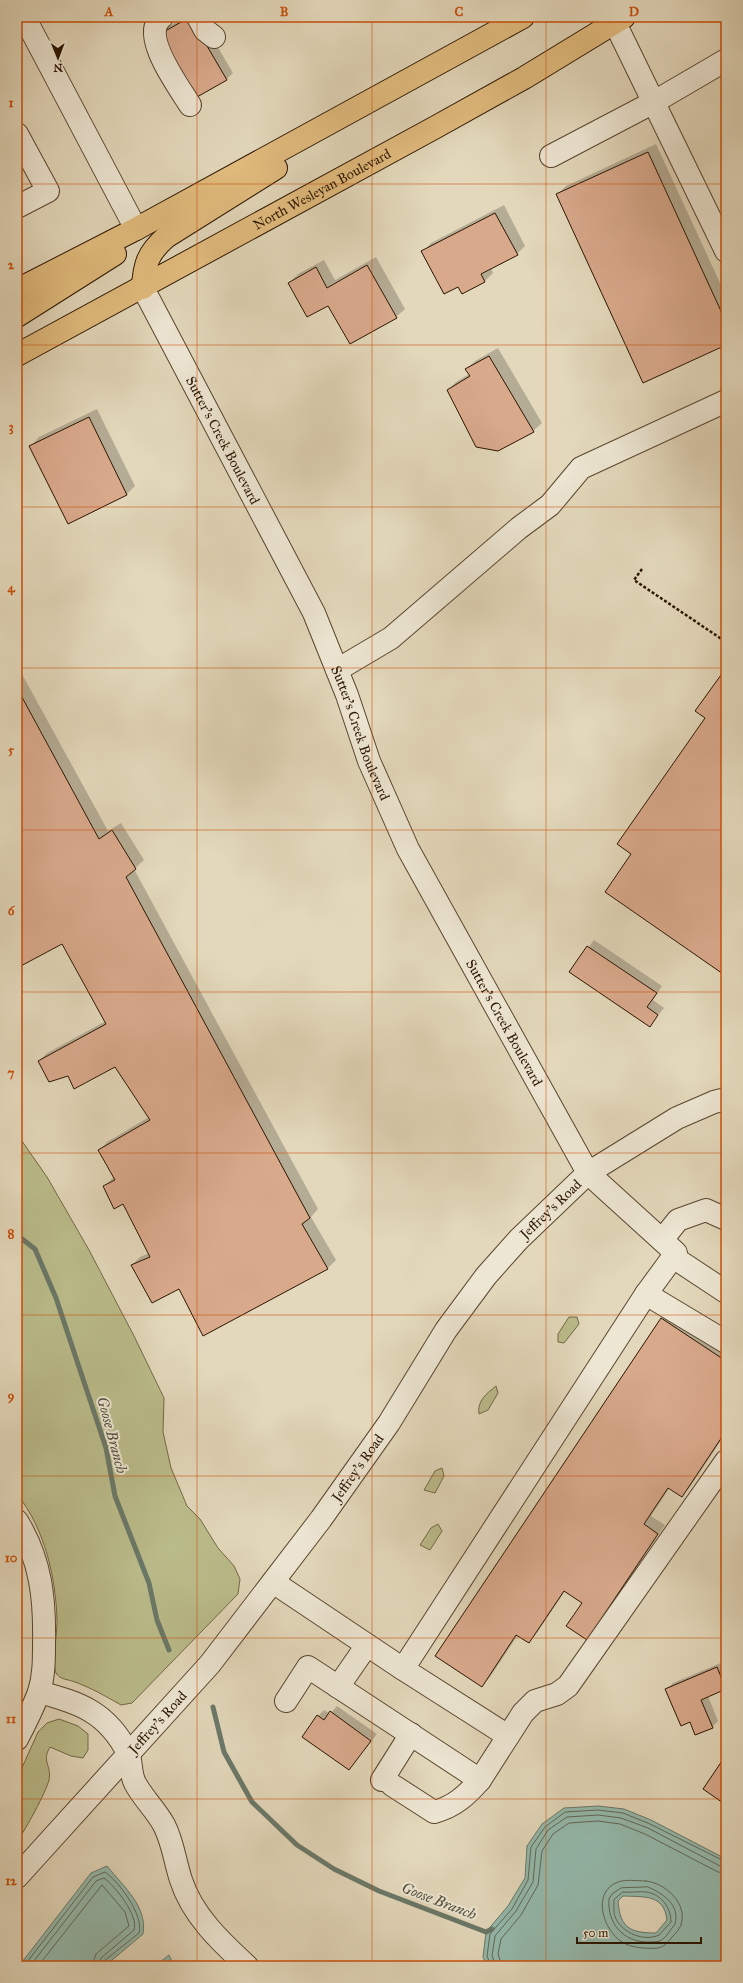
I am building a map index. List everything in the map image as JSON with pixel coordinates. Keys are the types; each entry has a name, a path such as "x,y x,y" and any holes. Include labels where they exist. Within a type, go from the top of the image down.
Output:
{"highway":[{"path":"17,290 136,229 523,17"},
{"name":"North Wesleyan Boulevard","path":"17,355 143,288 517,82 619,20"},
{"path":"143,288 147,259 156,246 166,237 266,174 311,150 321,138 328,124"},
{"path":"17,316 114,254 129,242 136,229"}],"street":[{"path":"162,17 159,19 154,32 157,47 190,105"},
{"path":"198,17 205,30 214,37"},
{"path":"619,20 654,102 726,251"},
{"path":"30,28 136,229"},
{"path":"551,156 654,102 726,60"},
{"path":"17,206 48,191 18,139"},
{"name":"Sutter's Creek Boulevard","path":"143,288 314,613 337,670 369,761 408,849 588,1173 667,1249 726,1292"},
{"path":"337,670 390,638 519,528 550,505 581,468 726,401"},
{"name":"Jeffrey's Road","path":"17,1877 210,1664 321,1519 384,1430 446,1330 486,1276 519,1239 588,1173 677,1118 714,1102 726,1099"},
{"path":"403,1669 646,1294 667,1249 678,1220 706,1210 724,1214"},
{"path":"646,1294 726,1342"},
{"path":"410,1734 387,1783 434,1812 446,1809 469,1793 480,1780 523,1713 535,1701 557,1694 568,1686 726,1461"},
{"path":"17,1521 27,1538 38,1567 44,1591 44,1669 39,1692 17,1739"},
{"path":"273,1582 403,1669 508,1736"},
{"path":"338,1686 367,1645"},
{"path":"286,1701 308,1666 480,1780"},
{"path":"39,1692 72,1700 91,1710 110,1728 128,1754 134,1782 165,1826 181,1882 196,1912 241,1964"}],"path":[{"path":"642,569 634,580 726,642"}],"green space":[{"path":"17,1134 47,1177 89,1250 134,1336 164,1398 163,1432 171,1468 187,1506 200,1519 218,1548 234,1566 240,1579 238,1594 132,1703 121,1705 85,1686 61,1678 56,1673 55,1656 57,1621 51,1571 42,1538 27,1508 17,1494"},
{"path":"569,1317 577,1317 579,1324 564,1343 558,1342 558,1334"},
{"path":"496,1386 498,1393 488,1410 479,1414 479,1405 486,1395"},
{"path":"442,1468 444,1476 435,1493 424,1490 435,1471"},
{"path":"438,1524 442,1531 430,1550 420,1545 431,1528"},
{"path":"59,1719 78,1726 88,1734 88,1750 83,1758 71,1756 50,1747 46,1756 50,1775 47,1786 35,1811 17,1841 17,1779 38,1732 47,1723"}],"water":[{"path":"598,1806 624,1809 651,1820 726,1859 726,1966 487,1966 483,1957 486,1932 508,1906 525,1878 527,1846 542,1824 564,1808","holes":["623,1896 645,1897 657,1901 662,1905 667,1920 656,1933 639,1932 633,1930 624,1923 621,1917 618,1901"]},
{"path":"107,1866 127,1889 138,1906 144,1924 143,1934 105,1966 19,1966 91,1873"},
{"path":"169,1955 174,1966 155,1966"}],"building":[{"path":"190,17 227,80 197,97 160,34"},
{"path":"648,152 726,322 726,345 643,383 556,194"},
{"path":"495,213 518,255 481,274 485,282 462,294 458,287 444,294 421,251"},
{"path":"367,265 397,318 350,344 328,306 307,317 288,283 316,267 327,288"},
{"path":"489,356 534,432 498,451 476,447 447,390 470,376 465,369"},
{"path":"89,417 127,495 68,524 29,446"},
{"path":"726,668 726,976 605,892 631,854 617,844 705,718 695,711"},
{"path":"17,688 99,839 112,830 136,869 126,877 310,1218 302,1224 328,1269 203,1336 179,1289 152,1303 131,1265 150,1257 123,1204 114,1209 103,1186 115,1180 98,1150 150,1120 115,1067 74,1089 68,1076 49,1082 38,1061 106,1024 62,944 17,968"},
{"path":"587,946 657,993 647,1007 658,1015 650,1027 569,972"},
{"path":"661,1318 726,1361 726,1431 682,1497 668,1488 644,1524 658,1534 587,1640 566,1626 582,1603 564,1591 529,1643 516,1635 482,1687 435,1656"},
{"path":"717,1667 726,1689 701,1700 713,1728 695,1735 690,1722 681,1726 665,1689"},
{"path":"330,1711 371,1741 349,1770 302,1737 317,1715 324,1720"},
{"path":"726,1755 726,1805 703,1789"}],"waterway":[{"name":"Goose Branch","path":"17,1235 35,1249 56,1298 106,1448 115,1496 149,1583 157,1620 169,1650"},
{"name":"Goose Branch","path":"213,1707 224,1752 252,1802 297,1845 334,1869 379,1891 486,1932 492,1929"}]}
